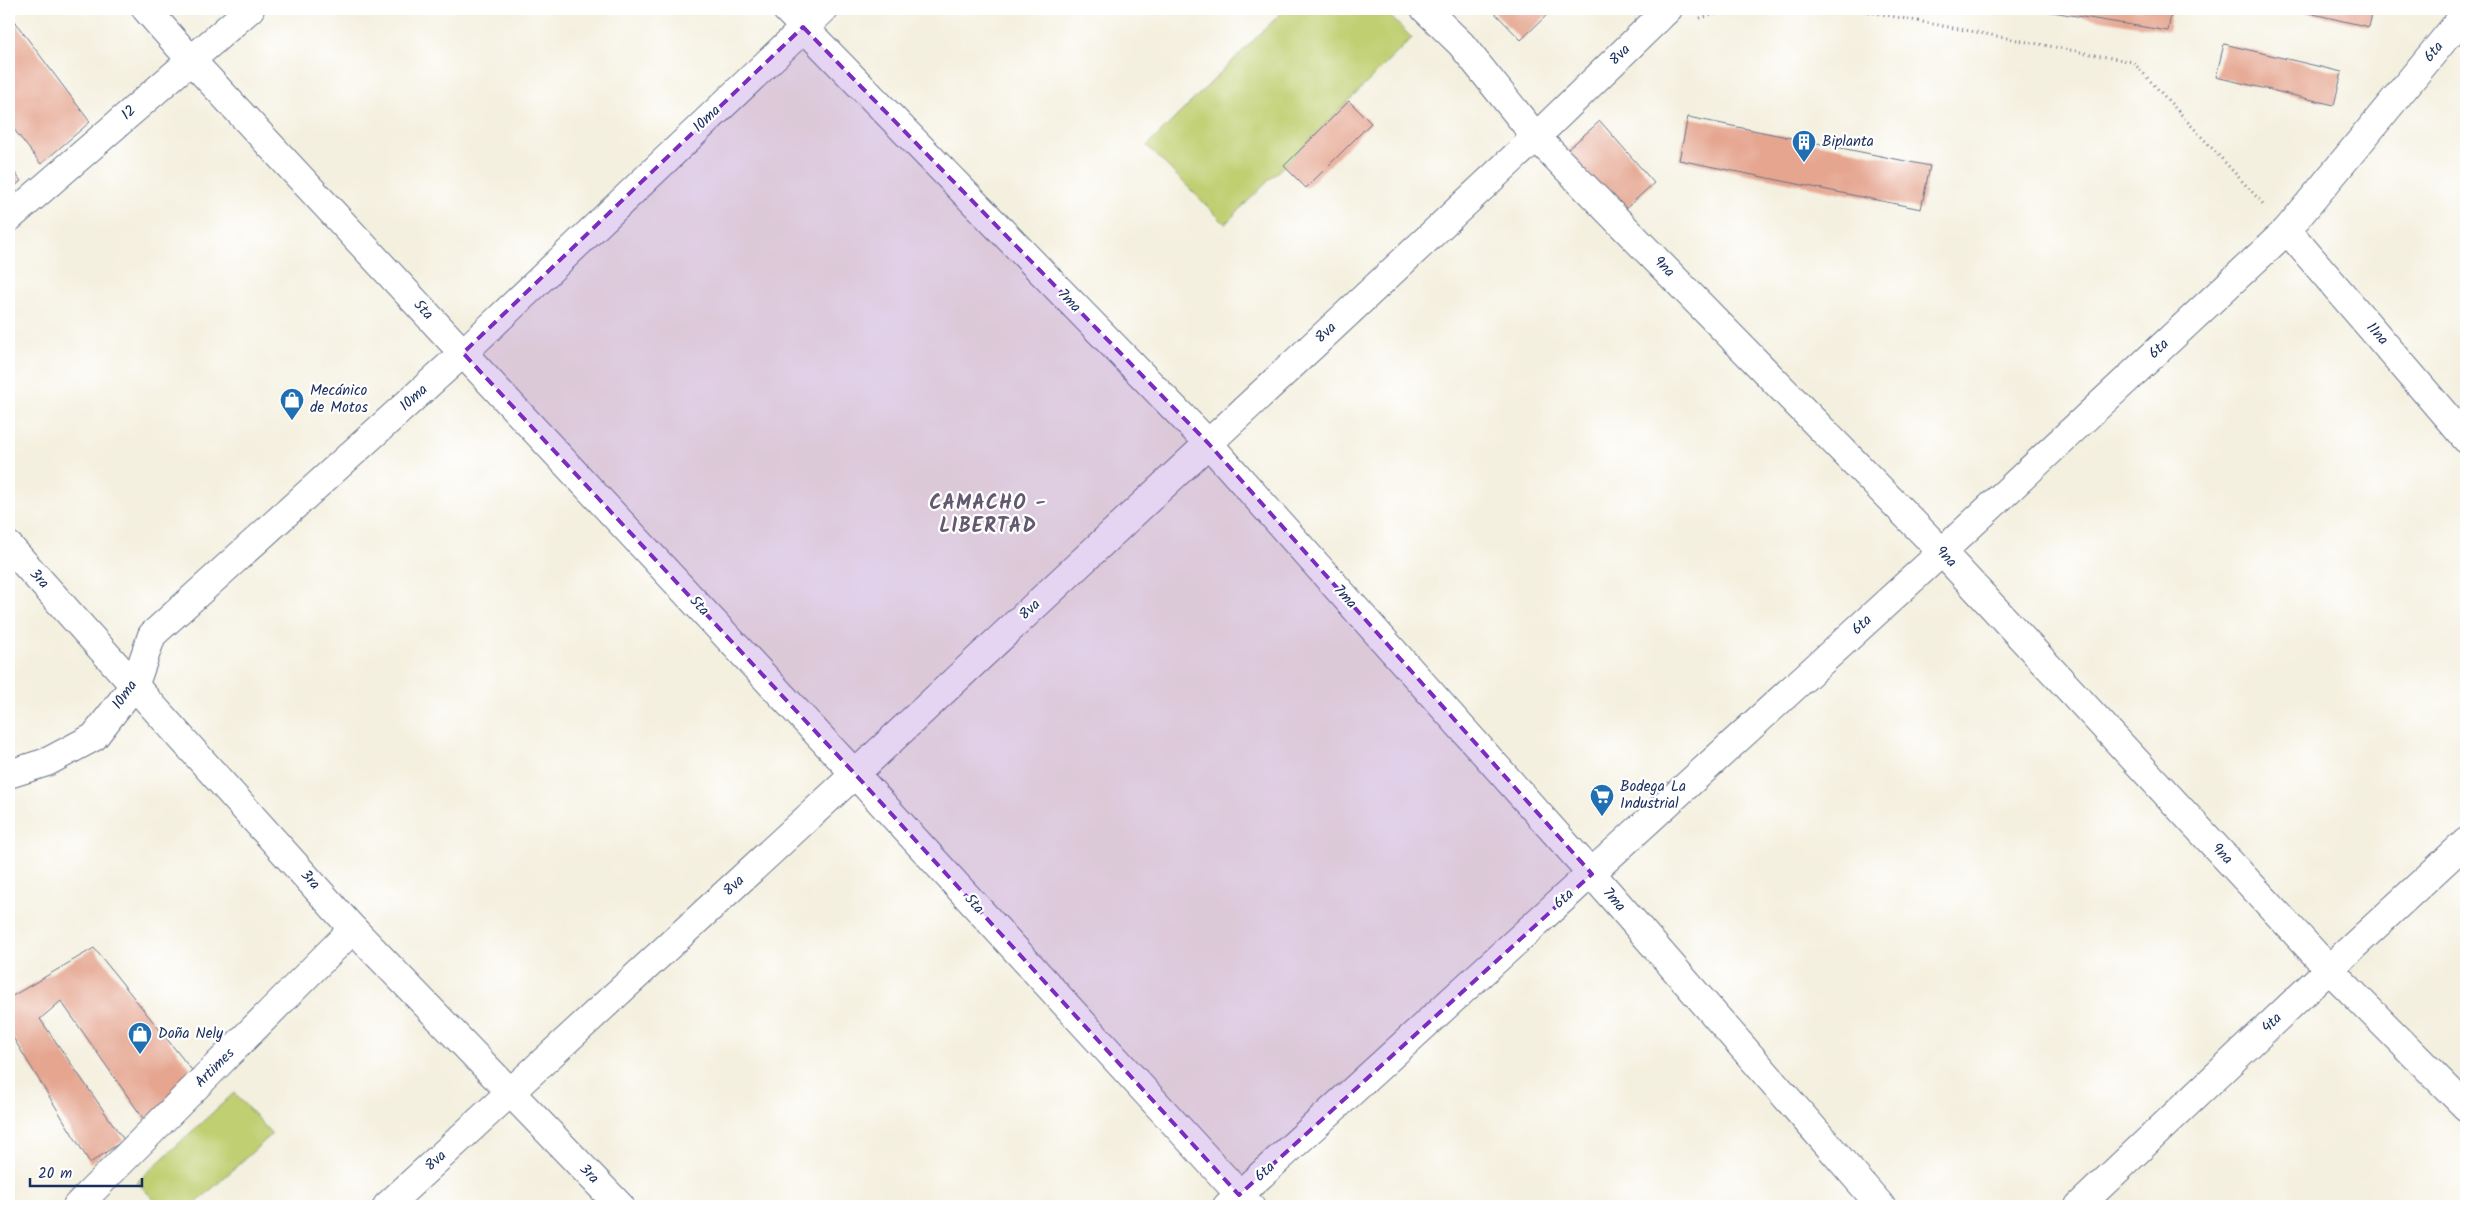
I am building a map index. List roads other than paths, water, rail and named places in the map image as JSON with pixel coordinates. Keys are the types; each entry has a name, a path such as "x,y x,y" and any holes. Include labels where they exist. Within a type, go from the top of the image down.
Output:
{"street":[{"name":"5ta","path":"146,9 190,60 856,774 1239,1202"},
{"name":"12","path":"9,218 250,9"},
{"name":"10ma","path":"9,774 47,762 94,737 135,684 152,635 463,353 795,18 824,9"},
{"name":"9na","path":"1426,9 1461,44 1536,137 1942,552 2328,969 2466,1107"},
{"name":"8va","path":"387,1206 856,774 1536,137 1668,9"},
{"name":"6ta","path":"1239,1202 2287,230 2466,13"},
{"name":"7ma","path":"795,18 1208,444 1592,874 1881,1206"},
{"name":"11na","path":"2287,230 2466,439"},
{"name":"3ra","path":"9,546 135,684 353,929 620,1206"},
{"name":"4ta","path":"2079,1206 2328,969 2466,842"},
{"name":"Artimes","path":"77,1206 353,929"}],"place":[{"name":"Biplanta","path":"1804,163"},
{"name":"Mecánico de Motos","path":"292,421"},
{"name":"Bodega La Industrial","path":"1602,817"},
{"name":"Doña Nely","path":"140,1055"}],"district":[{"name":"CAMACHO - LIBERTAD","path":"988,516"}]}
